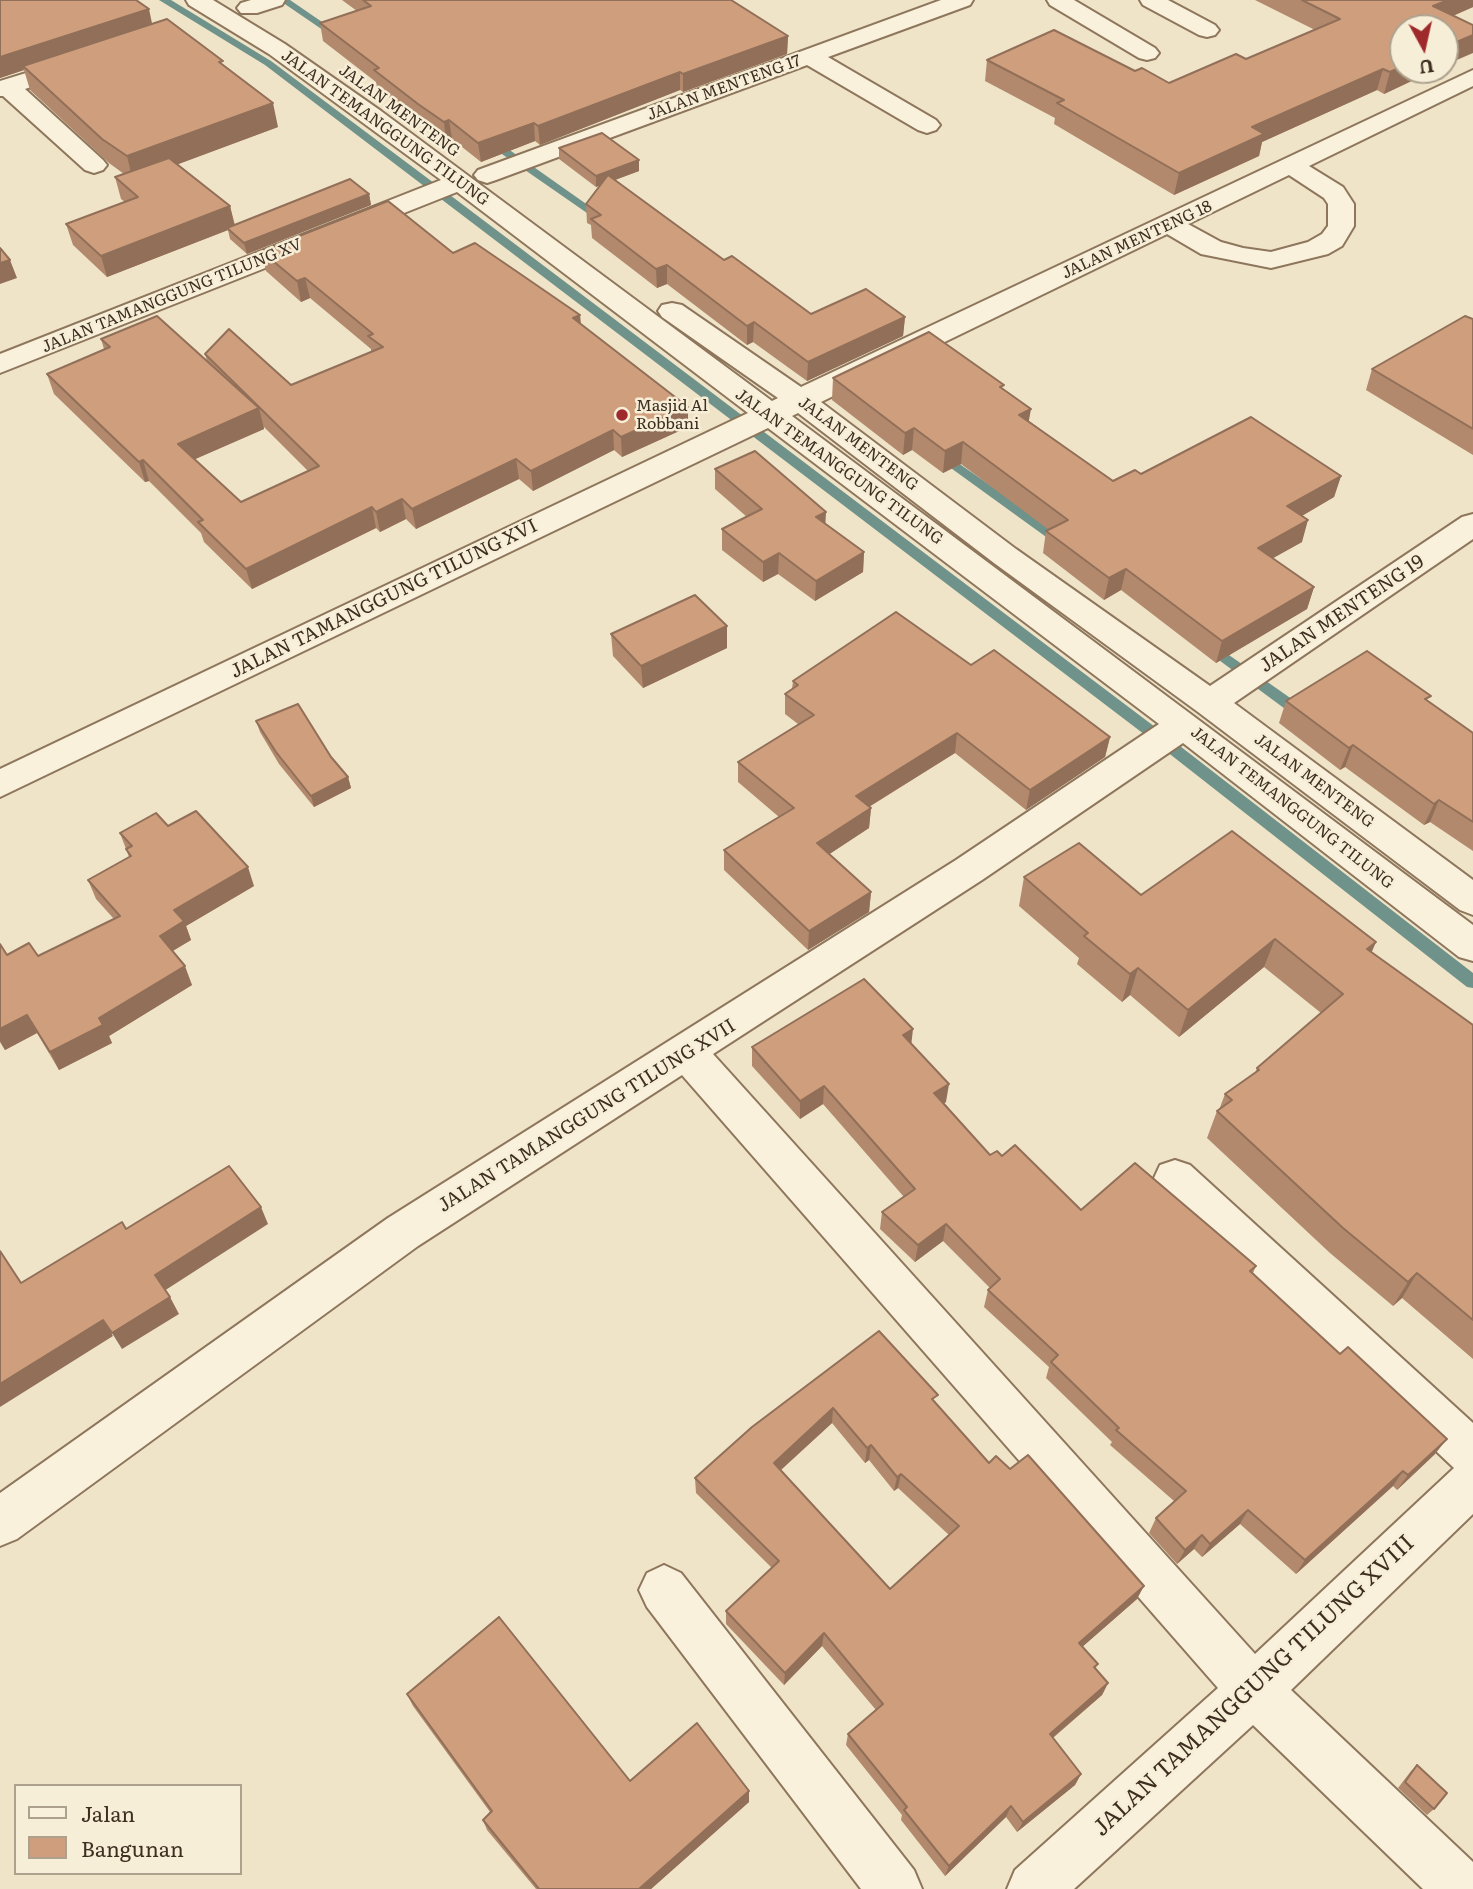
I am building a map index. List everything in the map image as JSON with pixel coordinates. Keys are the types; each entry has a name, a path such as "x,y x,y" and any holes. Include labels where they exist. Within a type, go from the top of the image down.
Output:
{"street":[{"name":"JALAN MENTENG 17","path":"473,178 962,0"},
{"path":"1058,0 1147,53"},
{"path":"1151,0 1207,30"},
{"name":"JALAN TEMANGGUNG TILUNG","path":"229,8 325,82 473,178 768,414 1197,714 1473,946"},
{"path":"4,88 97,57"},
{"path":"810,57 927,125"},
{"name":"JALAN MENTENG 18","path":"768,414 1170,225 1473,77"},
{"path":"4,88 94,165"},
{"path":"1170,225 1211,248 1242,256 1271,260 1318,248 1332,240 1341,226 1341,204 1334,193 1292,166"},
{"name":"JALAN TAMANGGUNG TILUNG XV","path":"5,354 473,178"},
{"name":"JALAN MENTENG","path":"473,178 800,400 1005,555 1197,714 1473,900"},
{"name":"JALAN TAMANGGUNG TILUNG XVI","path":"0,784 768,414"},
{"name":"JALAN MENTENG 19","path":"1197,714 1473,524"},
{"name":"JALAN TAMANGGUNG TILUNG XVII","path":"0,1522 403,1232 687,1053 969,870 1197,714"},
{"path":"687,1053 1254,1690 1462,1889"},
{"path":"1175,1178 1473,1454"},
{"name":"JALAN TAMANGGUNG TILUNG XVIII","path":"1034,1889 1254,1690 1473,1482"},
{"path":"664,1590 895,1889"}],"building":[{"path":"0,0 136,0 149,9 0,57"},
{"path":"363,0 731,0 788,36 683,74 680,72 538,126 534,123 478,143 449,120 444,122 418,104 374,70 379,68 320,23 371,6"},
{"path":"1302,0 1448,0 1433,6 1450,14 1389,14 1389,72 1383,69 1252,127 1264,134 1179,173 1057,103 1064,100 987,60 1054,30 1135,71 1142,68 1169,83 1236,54 1246,59 1340,19"},
{"path":"1459,18 1473,25 1473,35 1459,41"},
{"path":"167,19 273,103 127,156 102,139 23,66"},
{"path":"602,133 639,160 596,176 559,148"},
{"path":"169,158 230,206 101,256 66,224 138,197 115,177"},
{"path":"608,175 724,260 732,256 811,314 866,289 905,317 808,362 754,322 747,326 667,265 656,269 591,219 601,215 586,204"},
{"path":"350,179 369,194 244,243 227,228"},
{"path":"388,201 453,253 475,243 516,271 580,315 573,318 688,407 621,437 613,430 531,471 516,459 412,509 402,499 376,512 372,507 246,569 198,522 203,520 143,460 139,462 47,374 110,347 101,339 157,316 259,408 178,444 241,502 319,466 205,354 229,329 291,385 383,347 368,336 373,334 305,278 297,281 261,251"},
{"path":"0,248 10,260 0,263"},
{"path":"1465,316 1473,319 1473,429 1372,369"},
{"path":"929,332 1004,385 1000,387 1031,409 1019,415 1113,481 1135,470 1141,474 1251,417 1341,476 1287,506 1308,520 1258,548 1314,587 1222,641 1126,569 1109,578 1046,531 1068,520 963,442 945,451 914,428 905,433 833,378"},
{"path":"755,451 826,512 816,517 864,552 816,581 779,553 763,562 722,529 762,509 715,469"},
{"path":"695,595 727,626 641,666 611,634"},
{"path":"896,612 971,665 994,650 1110,737 1030,790 957,733 856,796 871,808 817,843 871,892 809,931 724,850 794,808 738,762 814,715 785,694 798,685 793,681"},
{"path":"1367,651 1431,696 1425,699 1473,733 1473,822 1439,800 1434,804 1353,745 1349,748 1286,701"},
{"path":"298,704 331,757 348,777 311,796 276,752 256,721"},
{"path":"196,811 248,867 174,910 184,921 160,936 185,966 99,1018 103,1025 50,1052 27,1015 0,1029 0,944 7,955 29,943 38,956 120,916 88,880 131,856 126,849 132,846 120,833 156,813 168,826"},
{"path":"1232,831 1376,942 1367,949 1473,1025 1473,1320 1417,1273 1408,1282 1343,1228 1217,1111 1232,1100 1225,1094 1259,1070 1257,1068 1343,994 1275,939 1188,1010 1138,968 1130,974 1084,936 1088,933 1024,877 1079,843 1141,895"},
{"path":"864,979 913,1029 903,1035 949,1084 934,1093 990,1155 997,1151 1002,1156 1015,1145 1081,1210 1135,1163 1256,1266 1250,1271 1340,1354 1348,1347 1447,1439 1408,1475 1403,1471 1305,1560 1248,1510 1210,1544 1202,1535 1185,1550 1156,1518 1186,1491 1116,1430 1119,1428 1051,1362 1058,1355 988,1290 1000,1279 946,1224 918,1245 882,1212 915,1189 824,1086 800,1101 752,1047"},
{"path":"229,1166 261,1207 155,1275 170,1297 112,1333 103,1320 0,1384 0,1251 21,1283 122,1222 126,1229"},
{"path":"879,1331 938,1395 932,1399 989,1463 996,1456 1010,1469 1028,1455 1144,1586 1079,1643 1098,1664 1094,1667 1108,1683 1050,1734 1081,1774 1023,1822 1011,1806 949,1866 904,1810 907,1807 848,1734 883,1704 824,1633 785,1673 726,1611 779,1561 695,1478 752,1427","holes":["833,1408 867,1448 871,1445 897,1477 901,1474 959,1526 890,1589 774,1463"]},
{"path":"499,1617 630,1781 697,1723 749,1791 639,1889 539,1889 483,1820 492,1811 407,1694"},
{"path":"1417,1765 1447,1793 1434,1809 1405,1782"}],"waterway":[{"path":"164,0 268,63 1162,740 1473,982"},
{"path":"284,0 339,37"},
{"path":"490,141 604,220"},
{"path":"941,455 1065,544"},
{"path":"1209,646 1301,713"}],"place":[{"name":"Masjid Al Robbani","path":"622,415"}]}
